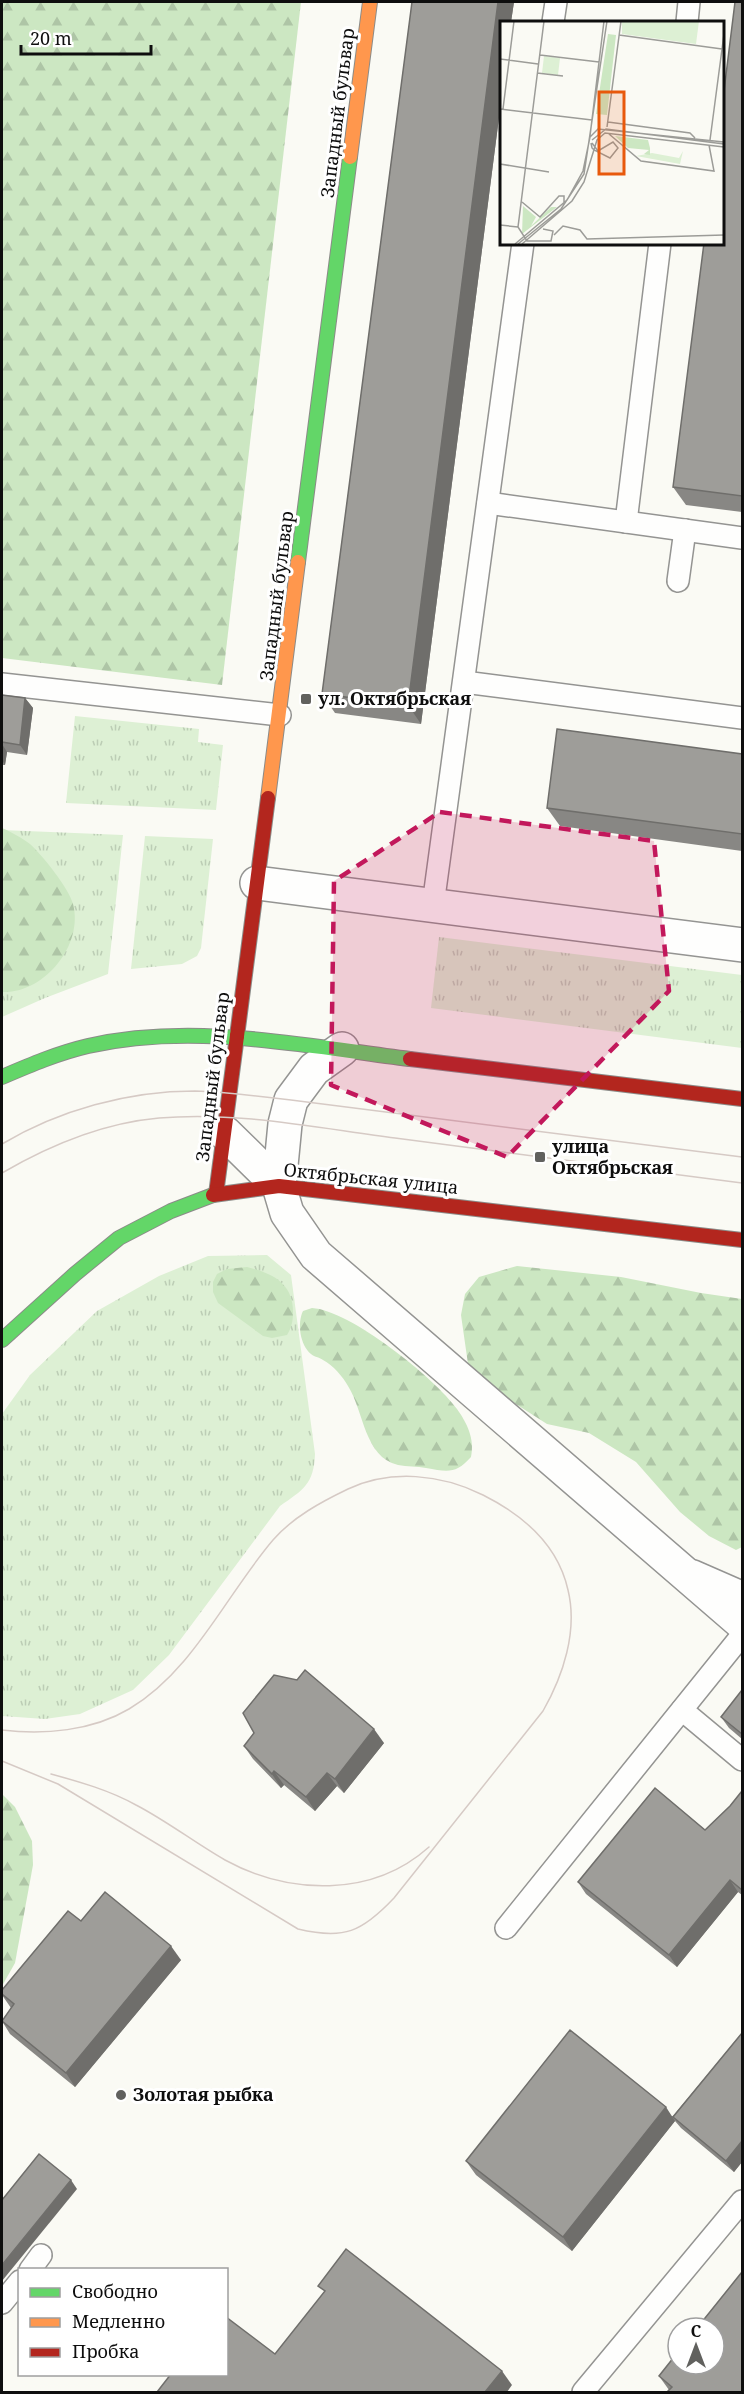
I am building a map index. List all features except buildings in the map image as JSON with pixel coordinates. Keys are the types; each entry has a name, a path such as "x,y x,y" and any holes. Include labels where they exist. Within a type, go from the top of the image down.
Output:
{"main road":[{"name":"Западный бульвар","path":"216,1194 280,715 370,2"},
{"path":"2,1077 32,1064 90,1046 154,1038 214,1035 742,1099"},
{"name":"Октябрьская улица","path":"3,1338 119,1238 171,1211 216,1194 279,1186 742,1240"}],"street":[{"path":"257,883 742,945"},
{"path":"342,1049 314,1069 291,1100 285,1124 279,1186 287,1213 316,1255 742,1623"},
{"path":"225,1133 279,1186"}],"lane":[{"path":"553,21 556,2"},
{"path":"687,21 689,2"},
{"path":"433,906 523,244"},
{"path":"626,522 660,244"},
{"path":"488,503 742,538"},
{"path":"678,581 685,530"},
{"path":"464,682 742,718"},
{"path":"2,684 280,715"},
{"path":"671,1562 742,1592"},
{"path":"506,1928 742,1635"},
{"path":"682,1710 742,1760"},
{"path":"584,2392 742,2201"},
{"path":"2,2303 18,2284"}],"highlighted area":[{"path":"440,812 654,841 669,991 507,1157 331,1085 334,881"}],"green space":[{"path":"2,2 301,2 222,685 2,658"},
{"path":"75,716 199,729 198,742 223,745 216,810 66,803"},
{"path":"2,828 30,844 48,864 70,897 75,920 66,950 46,976 32,985 2,992"},
{"path":"2,830 123,835 108,974 2,1017"},
{"path":"145,836 213,839 201,948 197,956 182,964 131,969"},
{"path":"439,937 742,975 742,1048 431,1008"},
{"path":"267,1255 291,1275 315,1454 310,1479 301,1490 280,1506 169,1655 133,1690 80,1714 45,1719 2,1716 2,1414 30,1375 97,1311 159,1276 208,1256"},
{"path":"517,1266 621,1277 742,1299 742,1547 736,1550 709,1536 680,1512 636,1462 589,1433 547,1424 500,1394 468,1364 461,1315 465,1294 479,1277"},
{"path":"247,1267 273,1276 285,1287 292,1302 293,1315 287,1335 272,1338 263,1336 218,1303 213,1292 213,1282 217,1274 227,1269"},
{"path":"312,1308 348,1320 369,1333 411,1364 446,1396 461,1414 469,1432 472,1450 471,1457 466,1463 456,1469 440,1470 398,1465 378,1453 371,1443 353,1396 343,1379 330,1365 311,1354 304,1345 301,1334 301,1316 303,1311"},
{"path":"2,1794 15,1807 32,1841 33,1865 15,1963 2,1986"}],"tram line":[{"path":"2,1144 47,1121 95,1105 145,1094 195,1091 267,1097 742,1157"},
{"path":"2,1173 39,1153 97,1130 138,1121 188,1116 277,1122 742,1183"},
{"path":"2,1730 34,1732 67,1730 99,1722 129,1709 152,1693 172,1674 207,1631 256,1561 281,1532 298,1517 318,1505 364,1483 381,1479 416,1477 450,1482 483,1495 512,1512 537,1533 556,1559 568,1590 571,1621 567,1653 557,1683 543,1711 394,1898 372,1919 351,1930 328,1934 298,1929 58,1784 2,1761"},
{"path":"51,1774 94,1787 126,1800 225,1860 250,1872 276,1880 303,1885 330,1886 356,1883 406,1864 429,1847"}],"traffic: fast":[{"path":"298,562 350,157"},
{"path":"2,1077 88,1046 128,1039 168,1036 249,1039 410,1059"},
{"path":"2,1340 119,1238 171,1211 213,1195"}],"traffic: slow":[{"path":"350,157 370,2"},
{"path":"268,798 298,562"}],"traffic: jam":[{"path":"237,1036 268,798"},
{"path":"216,1194 237,1036"},
{"path":"410,1059 742,1099"},
{"path":"213,1195 279,1186 742,1240"}],"place":[{"name":"ул. Октябрьская","path":"306,699"},
{"name":"улица Октябрьская","path":"540,1157"},
{"name":"Золотая рыбка","path":"121,2095"}]}
